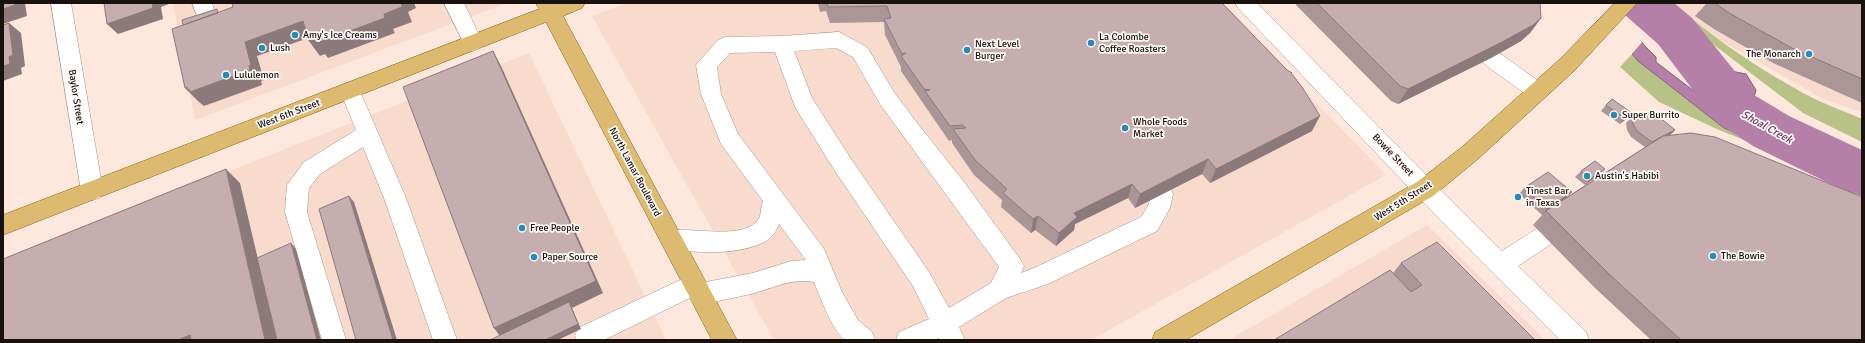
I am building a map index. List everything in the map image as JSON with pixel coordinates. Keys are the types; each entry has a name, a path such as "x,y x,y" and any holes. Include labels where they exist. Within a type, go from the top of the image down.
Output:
{"main road":[{"name":"West 6th Street","path":"3,225 473,43 548,8 575,3"},
{"name":"West 5th Street","path":"1164,340 1425,189 1470,153 1586,46 1627,3"},
{"name":"North Lamar Boulevard","path":"548,8 725,340"}],"street":[{"name":"Baylor Street","path":"61,3 92,191"},
{"path":"454,3 473,43"},
{"name":"Bowie Street","path":"1246,3 1425,189 1577,340"},
{"path":"863,340 849,328 832,297 816,256 729,138 711,94 706,65 726,45 782,44 839,40 860,52 887,98 909,129 956,189 1012,266 999,290"},
{"path":"782,44 802,101 842,165 921,279 948,332"},
{"path":"1491,58 1537,91"},
{"path":"350,91 395,198 445,340"},
{"path":"334,340 296,212 298,185 312,168 368,133"},
{"path":"908,340 948,332 999,290 1040,277 1149,224 1159,208 1162,194"},
{"path":"671,239 725,241 745,238 759,233 769,222 774,201"},
{"path":"1501,264 1588,208"},
{"path":"587,336 697,289 760,281 790,270 808,269 823,274"}],"shaded area":[{"path":"173,3 503,3 504,4 195,120"},
{"name":"Whole Foods Market","path":"627,3 1219,3 1386,175 1091,340 774,340 592,16"},
{"name":"The Monarch","path":"1666,3 1862,3 1862,112 1825,100 1662,7"},
{"path":"529,53 666,340 3,340 3,260"},
{"path":"1427,225 1545,340 1229,340"}],"green space":[{"path":"1676,5 1721,41 1786,83 1810,97 1862,119 1862,142 1803,113 1675,15 1671,10"},
{"path":"1632,54 1638,61 1724,128 1811,167 1719,130 1659,102 1620,67"}],"water":[{"path":"1589,3 1617,9 1644,45 1656,57 1656,62 1707,101 1722,105 1710,89 1698,80 1688,64 1679,57 1643,12 1665,3 1675,15 1697,57 1716,68 1746,74 1756,90 1753,101 1743,99 1723,88 1722,89 1726,98 1738,105 1746,105 1771,124 1774,123 1775,120 1862,159 1862,187 1724,128 1638,61"}],"pier":[{"path":"1587,3 1619,3 1619,9 1643,41 1631,55"},
{"path":"1629,3 1668,3 1673,9 1654,29 1642,13"}],"building":[{"path":"3,3 15,3 15,5 3,9"},
{"path":"104,3 152,3 153,8 107,24"},
{"path":"232,3 401,3 402,7 384,14 385,18 317,43 316,39 309,41 303,21 245,42 251,65 249,66 250,70 190,92 189,89 187,90 187,87 185,88 172,29 233,7"},
{"name":"Whole Foods Market","path":"827,3 1222,3 1287,70 1292,73 1320,116 1216,169 1208,159 1140,194 1132,184 1074,213 1077,217 1059,233 1038,216 1033,219 1003,193 1007,189 975,160 953,129 966,128 962,125 950,126 925,91 930,90 924,89 901,56 906,53 902,54 884,19 891,18 887,6 828,7"},
{"path":"1317,3 1540,3 1541,18 1533,25 1502,42 1408,89 1400,86"},
{"path":"1715,3 1862,3 1862,79 1792,48 1729,13"},
{"path":"217,9 218,13 183,25 182,20"},
{"path":"9,23 13,55 9,57 10,64 3,66 3,25"},
{"path":"493,51 596,281 494,328 403,87"},
{"path":"1612,99 1632,113 1625,118 1606,105"},
{"path":"1652,111 1675,130 1652,142 1637,131 1633,124 1632,117 1643,115"},
{"name":"The Bowie","path":"1691,133 1715,137 1862,197 1862,340 1681,340 1609,274 1546,211 1663,136"},
{"path":"1595,161 1605,169 1590,179 1581,171"},
{"path":"226,169 265,340 191,340 190,335 178,340 3,340 3,259"},
{"path":"1548,172 1572,192 1547,209 1524,188"},
{"path":"349,196 393,340 356,340 319,209"},
{"path":"1437,242 1535,340 1274,340 1390,270 1411,292 1422,285 1401,263"},
{"path":"291,243 317,340 277,340 257,258"},
{"path":"569,302 578,324 545,340 490,340"}],"waterway":[{"name":"Shoal Creek","path":"1642,3 1675,31 1736,109 1771,131 1862,174"}],"place":[{"name":"Amy's Ice Creams","path":"295,35"},
{"name":"La Colombe Coffee Roasters","path":"1091,43"},
{"name":"Lush","path":"262,48"},
{"name":"Next Level Burger","path":"967,50"},
{"name":"The Monarch","path":"1809,54"},
{"name":"Lululemon","path":"226,75"},
{"name":"Super Burrito","path":"1614,115"},
{"name":"Whole Foods Market","path":"1125,128"},
{"name":"Austin's Habibi","path":"1587,176"},
{"name":"Tinest Bar in Texas","path":"1518,197"},
{"name":"Free People","path":"522,228"},
{"name":"The Bowie","path":"1713,256"},
{"name":"Paper Source","path":"534,257"}]}
